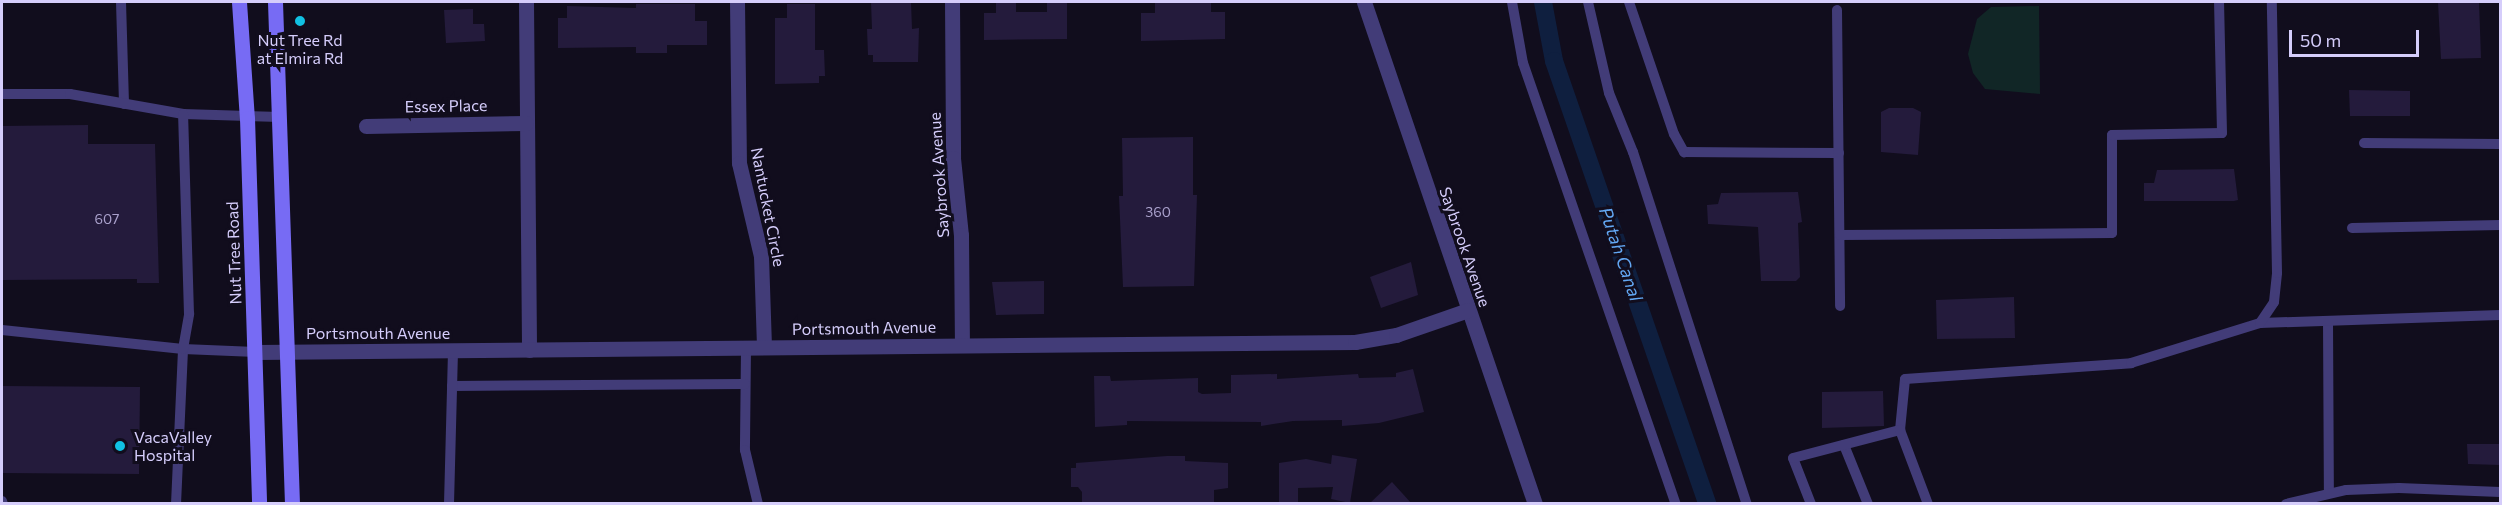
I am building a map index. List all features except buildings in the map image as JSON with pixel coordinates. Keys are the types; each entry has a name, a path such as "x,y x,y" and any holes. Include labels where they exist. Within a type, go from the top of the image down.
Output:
{"main road":[{"name":"Nut Tree Road","path":"239,2 248,118 259,504"},
{"path":"275,2 292,504"}],"street":[{"path":"526,2 529,350"},
{"name":"Nantucket Circle","path":"737,2 739,163 761,256 764,347"},
{"name":"Saybrook Avenue","path":"952,2 953,158 961,235 962,345"},
{"name":"Saybrook Avenue","path":"1364,2 1535,504"},
{"name":"Essex Place","path":"366,126 526,123"},
{"name":"Portsmouth Avenue","path":"256,352 1355,342 1396,336 1468,310"}],"lane":[{"path":"121,2 124,104"},
{"path":"1512,2 1523,63 1676,504"},
{"path":"1588,2 1609,93 1633,152 1747,504"},
{"path":"1629,2 1683,152 1839,153"},
{"path":"1840,235 2112,233 2112,135 2222,133 2219,2"},
{"path":"2260,323 2274,302 2277,273 2271,2"},
{"path":"1837,10 1840,306"},
{"path":"2,94 70,94 183,114 248,118 280,117"},
{"path":"177,504 183,349 189,314 183,114"},
{"path":"2364,143 2500,144"},
{"path":"2352,228 2500,225"},
{"path":"1928,504 1900,430 1905,379 2131,363 2260,323 2500,315"},
{"path":"2328,321 2329,493"},
{"path":"2,330 183,349 256,352"},
{"path":"746,348 745,450 758,504"},
{"path":"449,504 453,351"},
{"path":"452,386 745,384"},
{"path":"1811,504 1793,458 1900,430"},
{"path":"1844,444 1868,504"},
{"path":"2286,504 2329,493 2399,488 2500,492"}],"green space":[{"path":"2039,6 2040,94 1985,89 1973,73 1968,54 1977,19 1991,7"}],"waterway":[{"name":"Putah Canal","path":"1543,2 1554,61 1707,504"}],"place":[{"name":"Nut Tree Rd at Elmira Rd","path":"300,21"},
{"name":"VacaValley Hospital","path":"120,446"}]}
